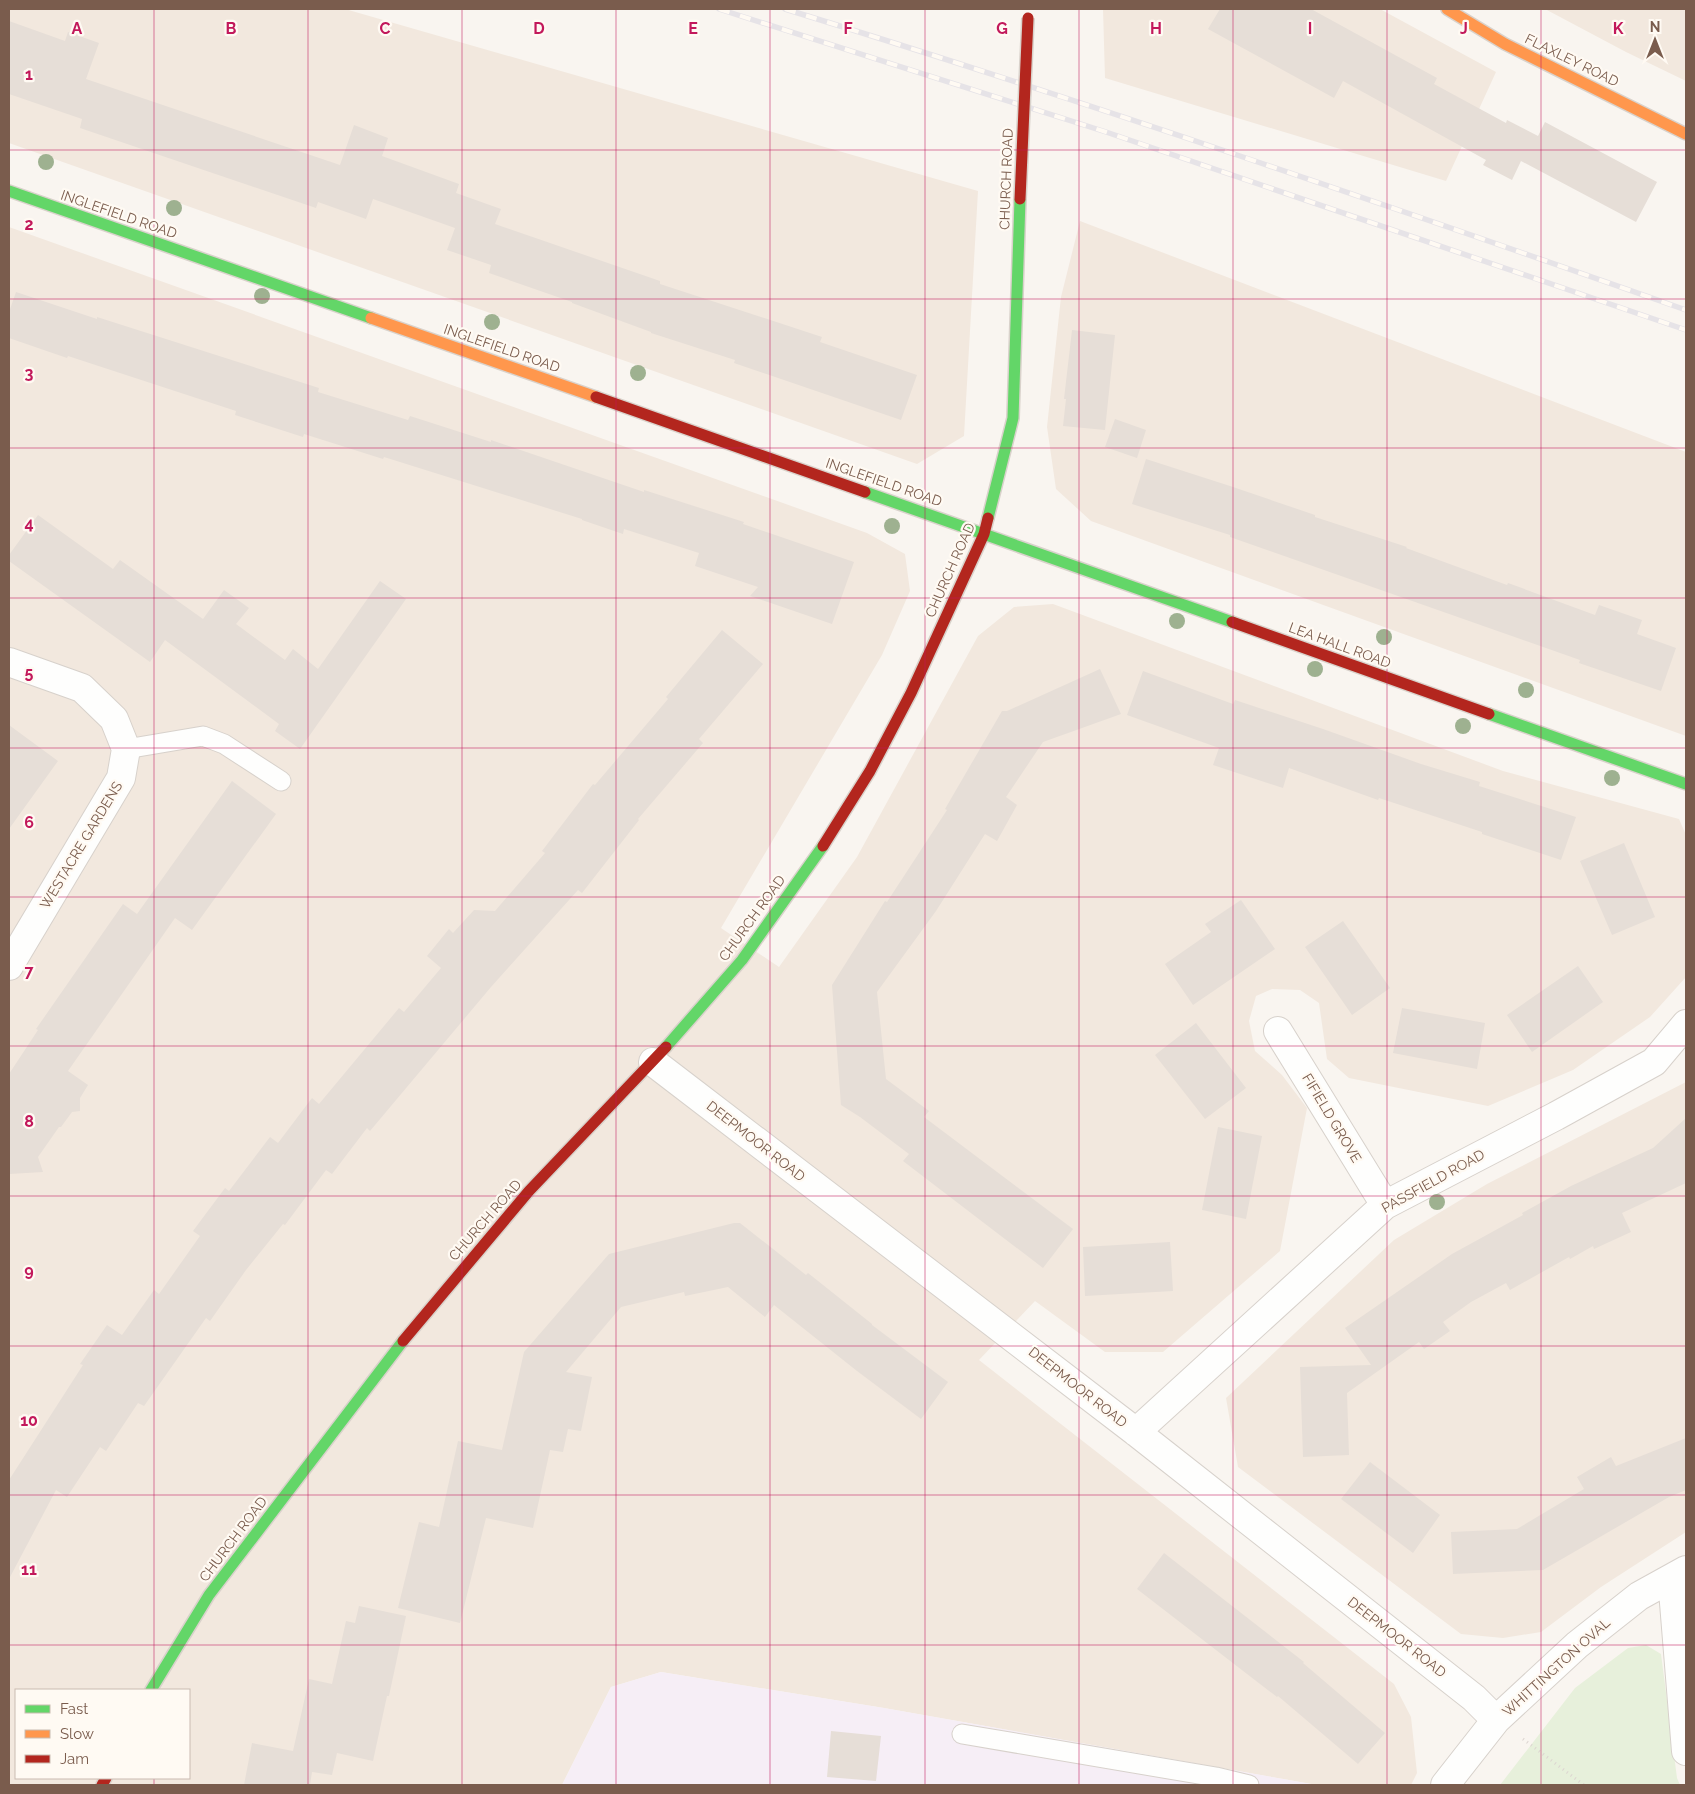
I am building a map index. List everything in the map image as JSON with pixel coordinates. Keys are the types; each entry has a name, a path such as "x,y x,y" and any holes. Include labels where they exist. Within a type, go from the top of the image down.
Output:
{"street":[{"name":"FLAXLEY ROAD","path":"1448,9 1506,44 1686,134"},
{"name":"CHURCH ROAD","path":"152,1689 209,1595 419,1320 529,1191 653,1062 742,960 823,846 870,771 907,702 984,534 1013,418 1020,199 1029,13"},
{"name":"INGLEFIELD ROAD","path":"9,191 984,534"},
{"name":"LEA HALL ROAD","path":"984,534 1686,784"},
{"path":"9,662 82,688 114,719 126,748"},
{"name":"WESTACRE GARDENS","path":"9,966 121,778 126,748"},
{"name":"PASSFIELD ROAD","path":"1136,1432 1385,1205 1556,1116 1654,1062 1686,1024"},
{"name":"FIFIELD GROVE","path":"1278,1031 1385,1205"},
{"name":"DEEPMOOR ROAD","path":"653,1062 1136,1432 1474,1698 1496,1720"},
{"path":"1679,1574 1686,1751"},
{"name":"WHITTINGTON OVAL","path":"1445,1785 1496,1720 1577,1645 1639,1596 1679,1574"}],"lane":[{"path":"126,748 203,736 224,744 281,781"},
{"path":"962,1734 1216,1777 1249,1785"}],"path":[{"path":"1496,1720 1584,1785"}],"shaded area":[{"path":"9,9 345,9 978,191 964,436 917,464 9,143"},
{"path":"1103,9 1380,9 1496,72 1446,181 1105,78"},
{"path":"1545,9 1686,9 1686,81 1626,52"},
{"path":"1080,221 1686,452 1686,736 1091,521 1056,489 1047,427 1061,297"},
{"path":"9,227 867,533 905,554 910,591 882,655 721,928 779,967 857,857 978,636 1014,607 1053,604 1503,771 1679,819 1686,835 1686,977 1650,1017 1573,1070 1488,1106 1349,1078 1327,1059 1319,1003 1300,990 1272,989 1256,996 1249,1021 1255,1051 1282,1075 1307,1108 1280,1251 1163,1352 1105,1352 1035,1301 979,1360 1394,1684 1411,1717 1417,1773 1411,1785 1317,1785 884,1708 661,1672 611,1687 562,1785 9,1785"},
{"path":"1686,1082 1686,1532 1601,1587 1541,1632 1503,1638 1461,1634 1238,1467 1226,1398 1394,1240 1487,1184"},
{"path":"661,1672 884,1708 1317,1785 562,1785 611,1687"}],"green space":[{"path":"1646,1645 1661,1654 1677,1778 1680,1785 1500,1785 1575,1688 1628,1648"}],"building":[{"path":"1220,9 1311,9 1437,78 1434,84 1506,123 1507,120 1538,136 1545,122 1657,182 1636,222 1521,161 1512,180 1483,165 1486,160 1343,81 1334,98 1208,29"},
{"path":"9,21 65,41 68,32 99,43 86,79 340,165 354,125 388,138 382,156 459,184 456,193 501,209 495,224 660,281 660,284 822,337 820,342 917,375 901,420 734,363 735,360 651,333 572,302 489,273 491,265 447,250 455,228 373,199 366,219 318,202 316,208 80,128 82,119 9,94"},
{"path":"16,292 319,388 318,392 408,420 410,416 491,442 491,440 644,492 644,490 744,522 743,524 854,562 832,624 750,596 758,587 695,566 699,553 624,529 623,534 582,519 384,457 383,459 304,434 303,437 235,415 236,411 9,338 9,312"},
{"path":"1072,330 1115,335 1105,430 1063,426 1066,399 1064,399"},
{"path":"1115,419 1146,430 1137,458 1105,447"},
{"path":"1146,459 1315,515 1315,517 1407,547 1507,585 1508,583 1595,615 1599,605 1642,620 1637,634 1676,648 1661,691 1579,663 1580,660 1230,537 1230,535 1132,504"},
{"path":"38,515 113,569 120,560 203,619 224,590 249,608 236,624 285,660 293,649 318,669 380,581 406,599 300,749 275,731 279,724 165,640 150,662 9,561 9,555"},
{"path":"722,630 763,664 699,739 703,743 638,819 582,893 578,890 491,987 370,1131 367,1128 332,1174 326,1170 285,1225 283,1224 246,1270 210,1321 206,1318 144,1406 138,1403 106,1451 100,1447 67,1497 56,1490 9,1579 9,1480 83,1365 80,1364 107,1325 122,1335 154,1290 159,1294 200,1236 193,1231 225,1188 229,1191 270,1137 278,1143 312,1098 319,1104 399,1008 404,1012 441,968 427,956 449,929 453,933 474,910 495,911 545,853 542,851 593,784 595,785 668,699 666,697"},
{"path":"1100,669 1121,714 1043,742 1006,797 1017,805 997,841 985,834 936,911 877,992 886,1079 929,1111 924,1117 1073,1229 1043,1268 903,1161 909,1154 841,1105 832,985 885,901 887,902 947,810 945,809 1002,711 1007,711"},
{"path":"1143,671 1233,704 1235,700 1323,729 1421,764 1480,782 1479,786 1576,817 1561,860 1379,798 1378,800 1289,768 1283,788 1213,765 1219,748 1127,715"},
{"path":"9,725 58,761 9,829"},
{"path":"232,781 276,814 192,930 175,918 68,1071 88,1085 80,1098 80,1111 72,1112 38,1157 43,1172 9,1174 9,1074 38,1030 36,1029 123,904 137,914"},
{"path":"1624,843 1655,917 1612,935 1580,861"},
{"path":"1241,900 1275,949 1193,1005 1165,964 1211,932 1205,924"},
{"path":"1343,921 1390,988 1352,1015 1305,947"},
{"path":"1578,966 1603,1002 1532,1052 1507,1015"},
{"path":"1402,1008 1485,1023 1477,1069 1393,1053"},
{"path":"1196,1023 1246,1088 1205,1119 1155,1055"},
{"path":"1686,1118 1686,1183 1622,1213 1631,1232 1594,1249 1593,1246 1570,1259 1569,1257 1510,1290 1506,1283 1471,1302 1443,1322 1450,1331 1424,1349 1419,1342 1347,1393 1349,1455 1303,1457 1300,1367 1371,1365 1345,1328 1452,1254 1523,1215 1522,1213 1571,1186 1653,1148"},
{"path":"1218,1127 1262,1136 1246,1219 1202,1210"},
{"path":"740,1223 806,1275 808,1273 872,1325 948,1382 921,1419 774,1305 765,1317 728,1287 685,1296 684,1292 621,1307 566,1372 592,1377 581,1431 568,1429 563,1452 550,1450 533,1528 486,1518 460,1623 398,1608 419,1522 439,1527 458,1441 502,1450 524,1352 609,1254"},
{"path":"1170,1242 1173,1291 1085,1296 1083,1247"},
{"path":"1686,1438 1686,1490 1669,1497 1543,1570 1453,1574 1451,1532 1517,1529 1584,1489 1577,1477 1611,1457 1616,1466"},
{"path":"1370,1462 1440,1515 1413,1553 1341,1499"},
{"path":"1164,1553 1304,1662 1385,1733 1358,1764 1278,1696 1137,1589"},
{"path":"359,1606 406,1616 373,1761 337,1753 332,1775 312,1772 310,1785 244,1785 252,1743 293,1751 309,1679 332,1684 346,1621 355,1623"},
{"path":"831,1731 881,1736 876,1781 827,1777"}],"railway":[{"path":"719,9 1106,132 1686,330"},
{"path":"785,9 1012,80 1237,155 1686,310"}],"traffic: fast":[{"path":"9,191 371,318"},
{"path":"988,518 1013,418 1020,199"},
{"path":"865,492 1232,622"},
{"path":"1489,714 1686,784"},
{"path":"666,1047 742,960 823,846"},
{"path":"152,1689 209,1595 403,1341"}],"traffic: slow":[{"path":"1447,9 1505,44 1686,134"},
{"path":"371,318 596,397"}],"traffic: jam":[{"path":"1020,199 1028,18"},
{"path":"596,397 865,492"},
{"path":"823,846 870,771 911,693 984,534 988,518"},
{"path":"1232,622 1489,714"},
{"path":"403,1341 529,1191 666,1047"},
{"path":"102,1785 105,1779"}]}
